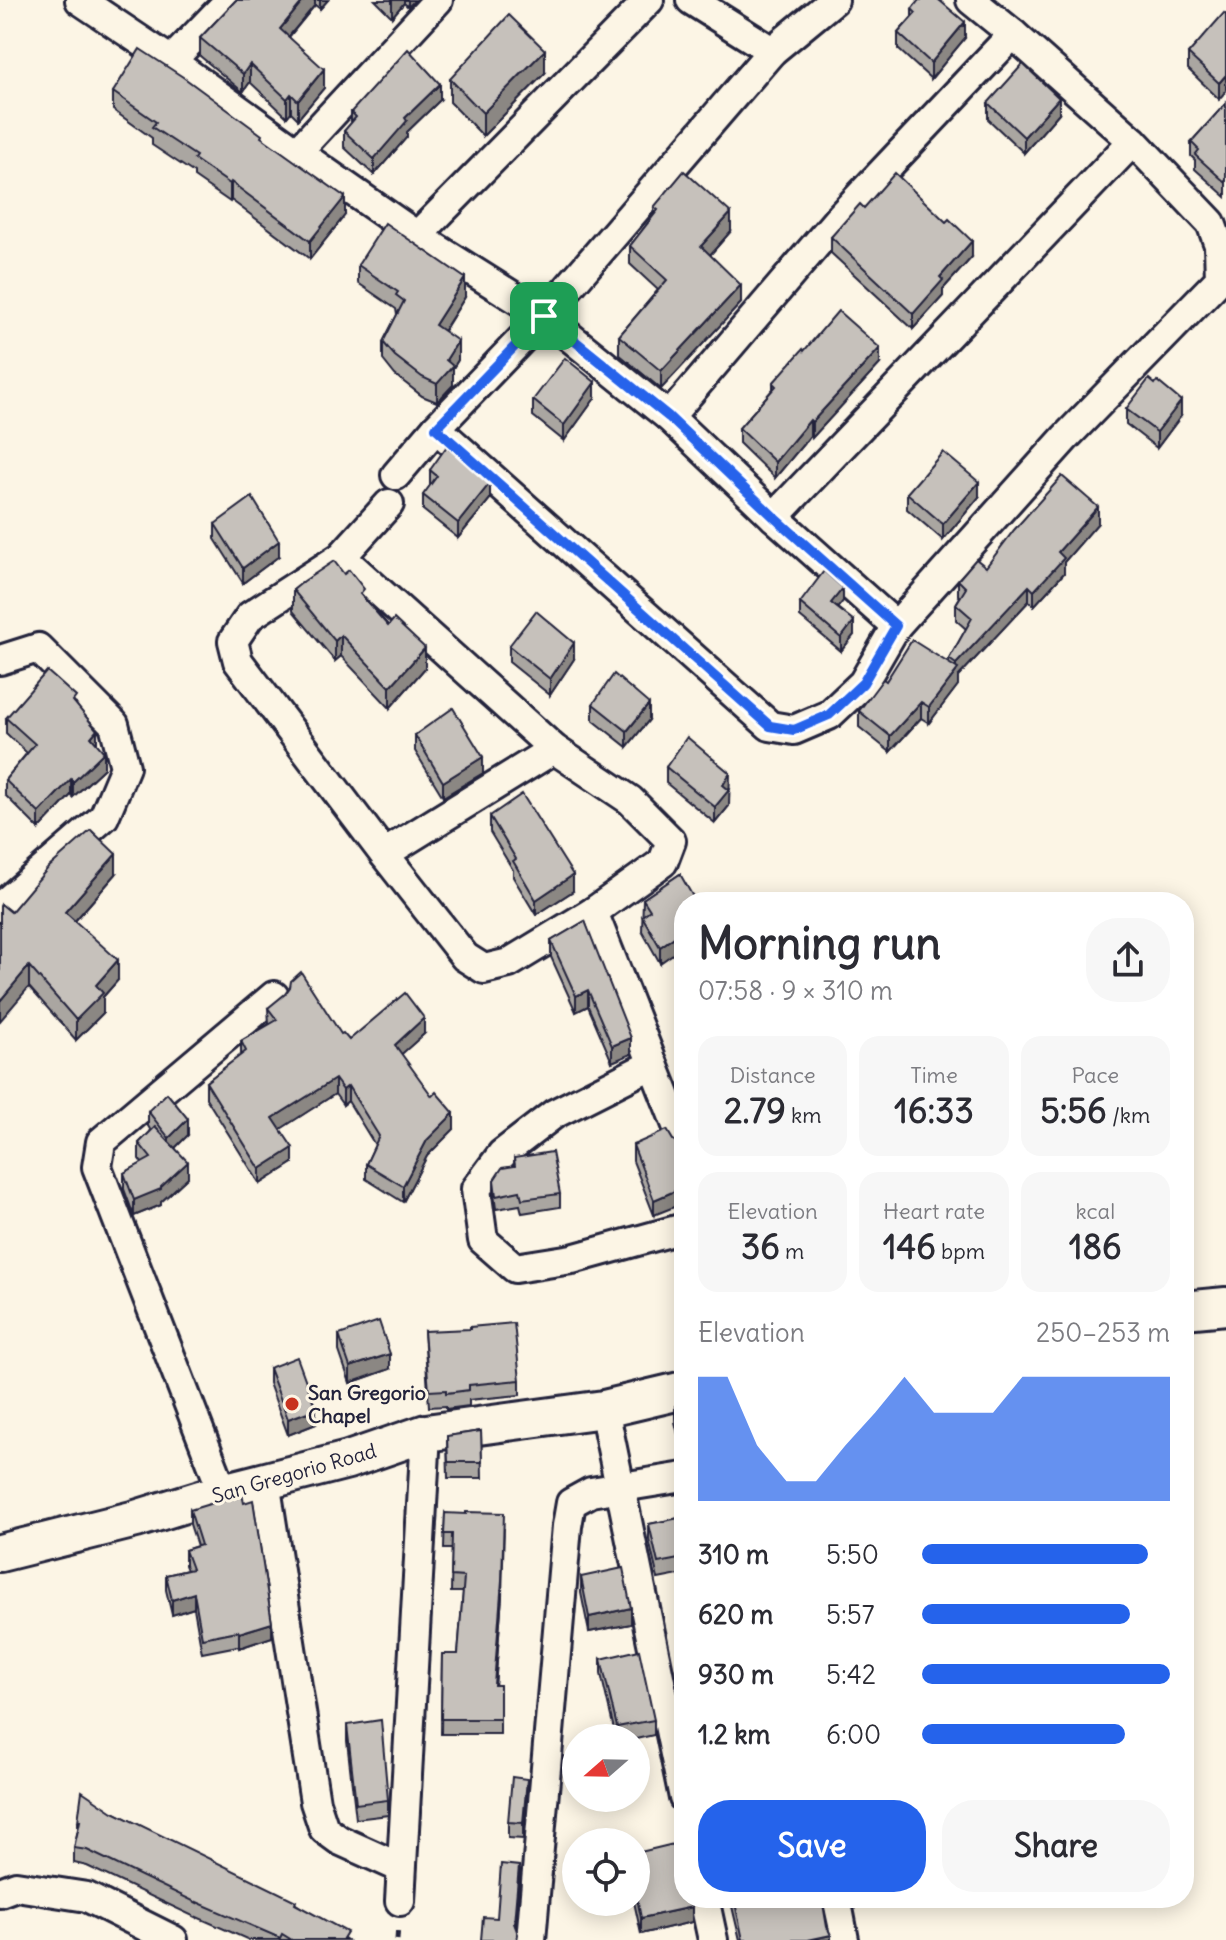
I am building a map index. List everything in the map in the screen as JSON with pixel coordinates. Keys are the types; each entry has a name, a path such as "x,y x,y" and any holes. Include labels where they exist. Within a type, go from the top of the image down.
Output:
{"street":[{"path":"80,0 417,236 544,316 669,417 774,517 896,626"},
{"path":"171,61 230,0"},
{"path":"297,152 438,0"},
{"path":"417,236 649,0"},
{"path":"691,0 772,51"},
{"path":"396,475 436,428 544,316 772,51 834,0"},
{"path":"436,428 770,726 794,730 829,715 863,683 896,626 1065,438 1220,279 1219,245 1211,223 1133,141 971,0"},
{"path":"669,417 838,219 1013,34"},
{"path":"774,517 1133,141"},
{"path":"341,557 554,749 630,800 671,841 663,862 593,912 509,963 484,969 465,957 384,854 238,661 233,641 250,616 341,557 389,504"},
{"path":"0,660 38,648 114,724 125,767 104,817 0,907"},
{"path":"384,854 554,749"},
{"path":"593,912 674,1118"},
{"path":"223,1492 97,1167 101,1142 274,996"},
{"path":"653,1064 554,1114 502,1154 476,1189 483,1240 515,1268 572,1259 674,1231"},
{"path":"1194,1309 1226,1306"},
{"name":"San Gregorio Road","path":"0,1553 348,1460 426,1433 604,1409 674,1392"},
{"path":"604,1409 674,1749"},
{"path":"400,1901 426,1433"},
{"path":"531,1940 571,1503 591,1492 674,1479"},
{"path":"265,1481 315,1802 324,1829 339,1840 401,1868"},
{"path":"0,1892 16,1886 87,1897 173,1940"},
{"path":"706,1908 713,1940"},
{"path":"838,1908 844,1940"}],"building":[{"path":"236,0 304,0 280,29 324,69 298,101 291,94 287,99 250,64 243,74 200,38"},
{"path":"919,0 939,0 965,22 931,63 898,33 916,13 912,9"},
{"path":"1224,13 1226,75 1219,83 1188,54"},
{"path":"509,15 545,50 483,113 450,79"},
{"path":"140,49 183,77 345,197 310,241 231,182 194,159 196,156 152,127 156,122 113,92"},
{"path":"408,49 440,84 405,118 407,121 374,159 344,131 356,117 351,112"},
{"path":"1023,64 1059,98 1024,137 988,103"},
{"path":"1226,103 1226,183 1195,155 1199,150 1191,142"},
{"path":"684,171 731,213 701,246 741,285 661,371 619,336 667,280 630,246 658,210 654,207"},
{"path":"895,173 946,222 949,219 972,241 913,314 831,237 860,204 864,208"},
{"path":"385,223 465,278 435,325 458,341 446,360 453,366 437,384 422,377 395,356 383,342 404,301 396,295 398,292 358,265"},
{"path":"838,311 880,348 812,422 810,420 775,462 739,428 776,386 773,383"},
{"path":"565,358 595,382 564,425 533,400"},
{"path":"1149,379 1155,384 1157,381 1181,401 1157,432 1126,409"},
{"path":"447,446 490,483 458,523 423,495 437,476 430,470"},
{"path":"943,452 979,482 943,524 907,493"},
{"path":"1062,476 1098,507 1058,552 1064,558 1034,591 1029,586 956,664 949,659 972,618 956,604 966,588 958,580 976,559 986,567"},
{"path":"252,497 279,541 243,568 215,524"},
{"path":"334,561 344,574 349,570 364,589 360,594 388,626 394,619 425,648 390,687 341,635 335,641 293,590"},
{"path":"824,571 843,588 831,603 854,621 841,638 800,603"},
{"path":"536,611 574,643 550,679 509,646"},
{"path":"912,640 958,669 929,707 921,702 890,736 859,711 883,679 886,681"},
{"path":"47,671 76,697 73,701 97,730 91,737 104,752 73,782 71,779 39,813 5,780 35,744 6,718"},
{"path":"614,674 649,704 627,731 593,704"},
{"path":"453,708 483,757 443,782 415,735"},
{"path":"687,737 730,773 723,785 729,790 715,807 666,767"},
{"path":"522,794 573,875 536,900 490,816"},
{"path":"91,830 116,854 65,912 118,960 96,985 103,993 76,1020 29,966 0,1001 1,904 11,912 48,868"},
{"path":"680,874 690,892 674,892 674,937 660,947 642,916 650,910 643,899"},
{"path":"585,921 631,1038 612,1046 588,990 576,996 551,941"},
{"path":"301,972 341,1034 349,1040 405,993 424,1018 395,1045 432,1096 436,1092 454,1113 427,1140 403,1186 366,1164 379,1136 348,1086 343,1090 335,1079 273,1118 293,1148 260,1169 206,1082 246,1051 241,1041 277,1020 268,1008 285,994 291,981"},
{"path":"167,1093 188,1119 169,1138 148,1111"},
{"path":"155,1127 188,1162 161,1189 134,1200 124,1173 151,1158 139,1143"},
{"path":"667,1130 674,1141 674,1191 654,1200 633,1145"},
{"path":"552,1152 560,1194 522,1199 520,1191 496,1196 494,1180 502,1168 515,1166 514,1158"},
{"path":"379,1321 390,1354 350,1367 339,1335"},
{"path":"514,1323 520,1380 469,1385 469,1390 446,1393 446,1390 429,1391 424,1331"},
{"name":"San Gregorio Chapel","path":"297,1357 316,1409 288,1419 269,1368"},
{"path":"481,1431 482,1462 448,1462 447,1436"},
{"path":"242,1494 244,1503 253,1500 272,1623 239,1633 202,1638 194,1593 172,1600 166,1575 192,1569 185,1550 201,1545 190,1510"},
{"path":"445,1513 504,1513 494,1685 500,1685 500,1719 441,1719 442,1654 458,1654 464,1577 451,1576 452,1534 444,1534"},
{"path":"674,1519 674,1560 658,1563 649,1524"},
{"path":"623,1568 631,1608 589,1617 581,1577"},
{"path":"639,1650 654,1720 616,1724 601,1659"},
{"path":"381,1720 388,1800 356,1804 347,1725"},
{"path":"512,1777 527,1779 523,1823 508,1822"},
{"path":"82,1791 113,1812 296,1901 295,1904 347,1932 342,1940 292,1940 282,1934 280,1938 197,1903 87,1850 74,1848"},
{"path":"674,1844 674,1908 687,1908 641,1918 650,1916 650,1850"},
{"path":"501,1864 519,1866 514,1923 517,1940 481,1940 483,1917 497,1918"},
{"path":"736,1908 824,1908 831,1935 808,1940 743,1940"}],"place":[{"name":"San Gregorio Chapel","path":"292,1404"}],"route":[{"path":"544,316 669,417 774,517 896,626 863,683 829,715 794,730 770,726 436,428 544,316"}]}
